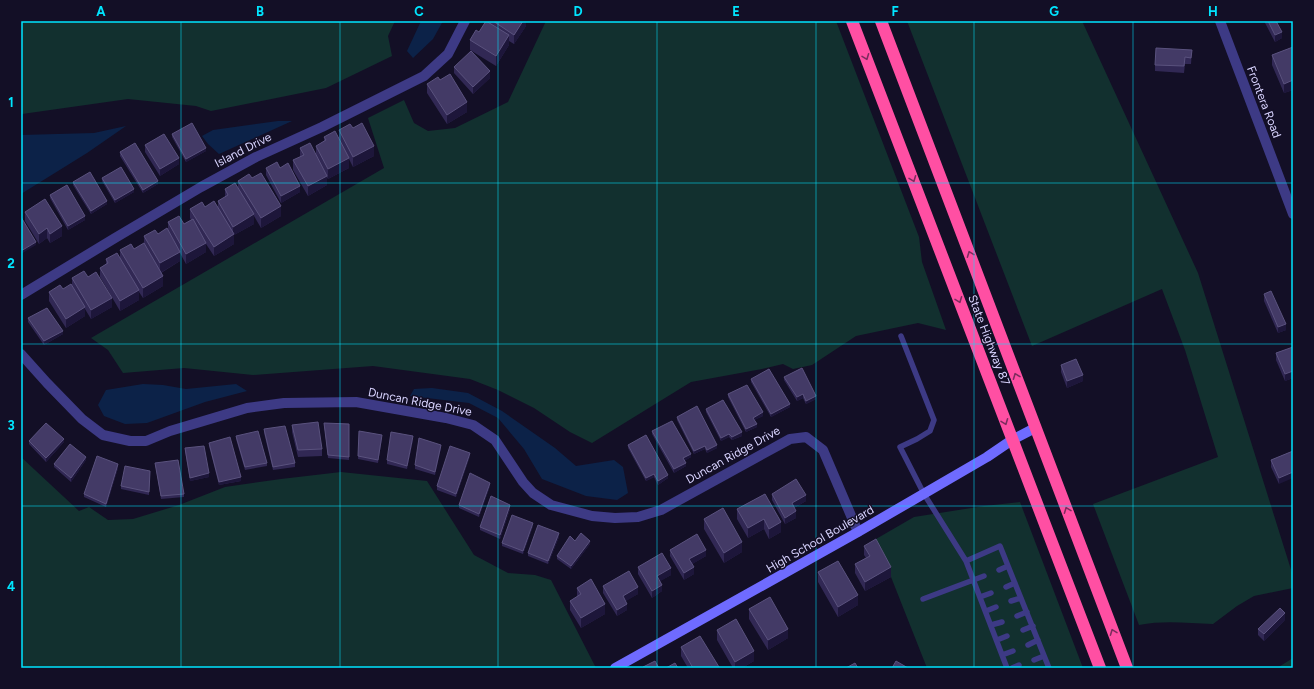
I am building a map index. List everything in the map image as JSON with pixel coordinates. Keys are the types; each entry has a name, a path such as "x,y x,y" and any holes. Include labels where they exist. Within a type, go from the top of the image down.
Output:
{"highway":[{"name":"State Highway 87","path":"852,21 1100,668"},
{"path":"881,21 942,178 1035,428 1127,668"}],"street":[{"name":"Island Drive","path":"21,295 115,238 249,161 396,91 424,76 448,54 465,21"},
{"name":"Frontera Road","path":"1220,21 1289,192 1293,214"},
{"name":"Duncan Ridge Drive","path":"21,354 82,419 103,435 130,441 146,441 177,428 247,408 284,403 356,402 446,418 473,425 495,440 523,482 533,493 550,505 592,516 616,518 638,517 661,510 790,439 806,437 823,450 858,532"},
{"name":"High School Boulevard","path":"615,668 858,532 987,458 1012,440 1035,428"}],"lane":[{"path":"901,336 934,420 930,431 900,447 924,494 966,561 1007,668"},
{"path":"966,561 1000,546 1049,668"},
{"path":"999,570 1008,566"},
{"path":"923,599 984,576"},
{"path":"1006,587 1015,583"},
{"path":"980,597 990,593"},
{"path":"1011,601 1021,598"},
{"path":"986,611 996,607"},
{"path":"1018,616 1027,612"},
{"path":"991,625 1002,622"},
{"path":"1022,630 1033,626"},
{"path":"997,640 1007,636"},
{"path":"1028,645 1038,640"},
{"path":"1002,655 1013,651"},
{"path":"1034,660 1044,656"},
{"path":"1012,668 1019,665"}],"green space":[{"path":"21,21 395,21 388,36 392,56 326,88 211,111 196,106 128,99 22,114"},
{"path":"546,21 836,21 919,237 922,262 946,330 918,323 856,336 812,365 793,369 783,364 691,382 592,443 570,432 534,408 498,390 470,379 373,366 253,375 184,368 123,373 108,350 91,338 384,168 368,118 404,100 414,123 428,131 455,128 508,102"},
{"path":"907,21 1082,21 1198,273 1293,576 1293,588 1254,596 1237,606 1213,624 1166,622 1139,625 1093,504 1218,457 1185,350 1162,289 1032,346"},
{"path":"21,457 79,511 89,507 108,520 133,519 179,505 225,487 281,479 341,472 427,481 474,555 508,573 535,575 551,580 596,668 107,668 106,666 103,668 21,668"},
{"path":"1020,502 1083,668 927,668 876,539 914,517"},
{"path":"1293,658 1293,668 1277,668"}],"water":[{"path":"421,21 443,21 433,39 413,58 407,51"},
{"path":"278,121 292,121 219,154 202,136 213,130"},
{"path":"126,126 87,153 21,194 21,135 94,133"},
{"path":"143,384 163,385 186,389 236,384 247,391 205,402 147,423 125,424 104,416 98,405 106,390"},
{"path":"432,388 468,393 502,411 555,448 576,466 614,460 623,467 628,493 617,500 586,496 542,479 524,449 498,418 469,403 410,396 414,389"}],"building":[{"path":"486,21 509,35 496,56 470,40 476,30 479,32"},
{"path":"493,21 523,21 514,35"},
{"path":"1268,21 1276,21 1282,32 1275,35"},
{"path":"1293,47 1293,80 1284,84 1272,55"},
{"path":"1156,48 1192,50 1191,58 1185,57 1184,66 1155,65"},
{"path":"471,51 490,71 473,87 454,67"},
{"path":"450,74 467,102 447,115 427,84 438,77 440,80"},
{"path":"192,123 206,148 186,159 172,134"},
{"path":"362,123 374,146 353,157 339,130 350,124 353,128"},
{"path":"335,131 349,158 328,169 316,146 326,140 324,137"},
{"path":"164,134 179,158 160,169 145,145"},
{"path":"135,143 158,181 143,190 120,152"},
{"path":"310,143 327,176 308,186 293,160 304,155 300,148"},
{"path":"277,162 280,168 288,163 300,186 281,196 266,168"},
{"path":"121,167 134,189 115,200 102,178"},
{"path":"90,172 107,201 91,211 73,182"},
{"path":"261,173 281,206 261,218 238,181 249,174 252,178"},
{"path":"235,183 254,214 233,227 218,201 228,195 225,189"},
{"path":"67,185 85,216 68,226 50,195"},
{"path":"45,199 62,226 50,234 47,228 39,234 25,212"},
{"path":"214,201 234,234 214,247 190,209 202,202 205,207"},
{"path":"179,216 184,224 193,219 206,243 186,254 168,222"},
{"path":"21,217 36,242 21,251"},
{"path":"167,228 180,252 160,263 144,236 155,230 158,234"},
{"path":"144,243 163,276 143,288 120,250 131,244 134,249"},
{"path":"117,253 139,290 120,301 100,268 108,263 106,259"},
{"path":"84,271 88,277 96,272 112,298 91,310 72,278"},
{"path":"71,284 85,307 66,319 49,292 60,285 63,289"},
{"path":"1271,291 1286,324 1278,327 1264,294"},
{"path":"47,308 63,331 44,341 28,318"},
{"path":"1293,347 1293,371 1285,374 1276,353"},
{"path":"1076,359 1083,375 1067,381 1061,365"},
{"path":"802,368 816,396 806,401 803,394 797,397 784,377"},
{"path":"769,369 790,404 771,414 751,379"},
{"path":"747,385 763,412 753,418 757,424 746,429 728,394"},
{"path":"723,400 742,432 732,437 729,434 721,438 706,409"},
{"path":"697,406 717,445 707,450 705,446 694,451 677,417"},
{"path":"672,421 691,454 683,458 686,463 674,469 652,431"},
{"path":"318,422 322,449 298,450 292,425"},
{"path":"46,423 64,439 46,458 29,441"},
{"path":"324,423 349,424 349,457 328,455"},
{"path":"285,426 295,463 273,467 264,429"},
{"path":"258,431 267,463 245,467 236,436"},
{"path":"359,431 382,435 378,460 358,456"},
{"path":"391,432 413,436 407,466 387,460"},
{"path":"646,435 668,475 658,481 654,474 646,478 628,445"},
{"path":"230,437 241,477 219,482 209,443"},
{"path":"419,438 441,445 435,472 415,465"},
{"path":"70,444 86,457 71,478 54,464"},
{"path":"204,446 209,473 190,478 185,448"},
{"path":"450,446 470,453 456,494 437,486"},
{"path":"1293,451 1293,472 1279,478 1271,460"},
{"path":"97,456 118,464 106,504 84,494"},
{"path":"178,460 184,494 161,496 155,463"},
{"path":"125,466 150,471 149,492 121,486"},
{"path":"470,473 490,483 479,514 459,505"},
{"path":"796,479 806,495 792,503 796,511 785,518 772,494"},
{"path":"765,494 781,522 769,529 764,519 748,528 737,509"},
{"path":"491,496 510,505 500,535 480,527"},
{"path":"723,508 742,542 724,553 704,519"},
{"path":"512,515 533,523 523,551 502,543"},
{"path":"538,525 559,533 548,561 528,553"},
{"path":"581,533 590,541 571,566 557,556 570,536 575,541"},
{"path":"697,534 706,550 689,559 694,567 684,573 670,550"},
{"path":"876,539 891,567 865,582 855,564 870,556 864,546"},
{"path":"662,553 671,568 657,576 662,585 652,591 638,567"},
{"path":"838,561 858,595 838,607 818,572"},
{"path":"629,571 638,587 623,596 627,604 617,610 603,586"},
{"path":"591,579 605,604 581,618 570,601 581,594 577,588"},
{"path":"770,597 788,629 768,640 749,609"},
{"path":"1280,608 1285,613 1264,634 1258,629"},
{"path":"736,619 754,651 735,662 717,630"},
{"path":"700,636 719,667 693,668 681,647"},
{"path":"655,661 659,668 643,667"},
{"path":"896,661 908,668 892,668"},
{"path":"675,663 678,668 666,668"},
{"path":"855,663 858,668 846,668"}]}
